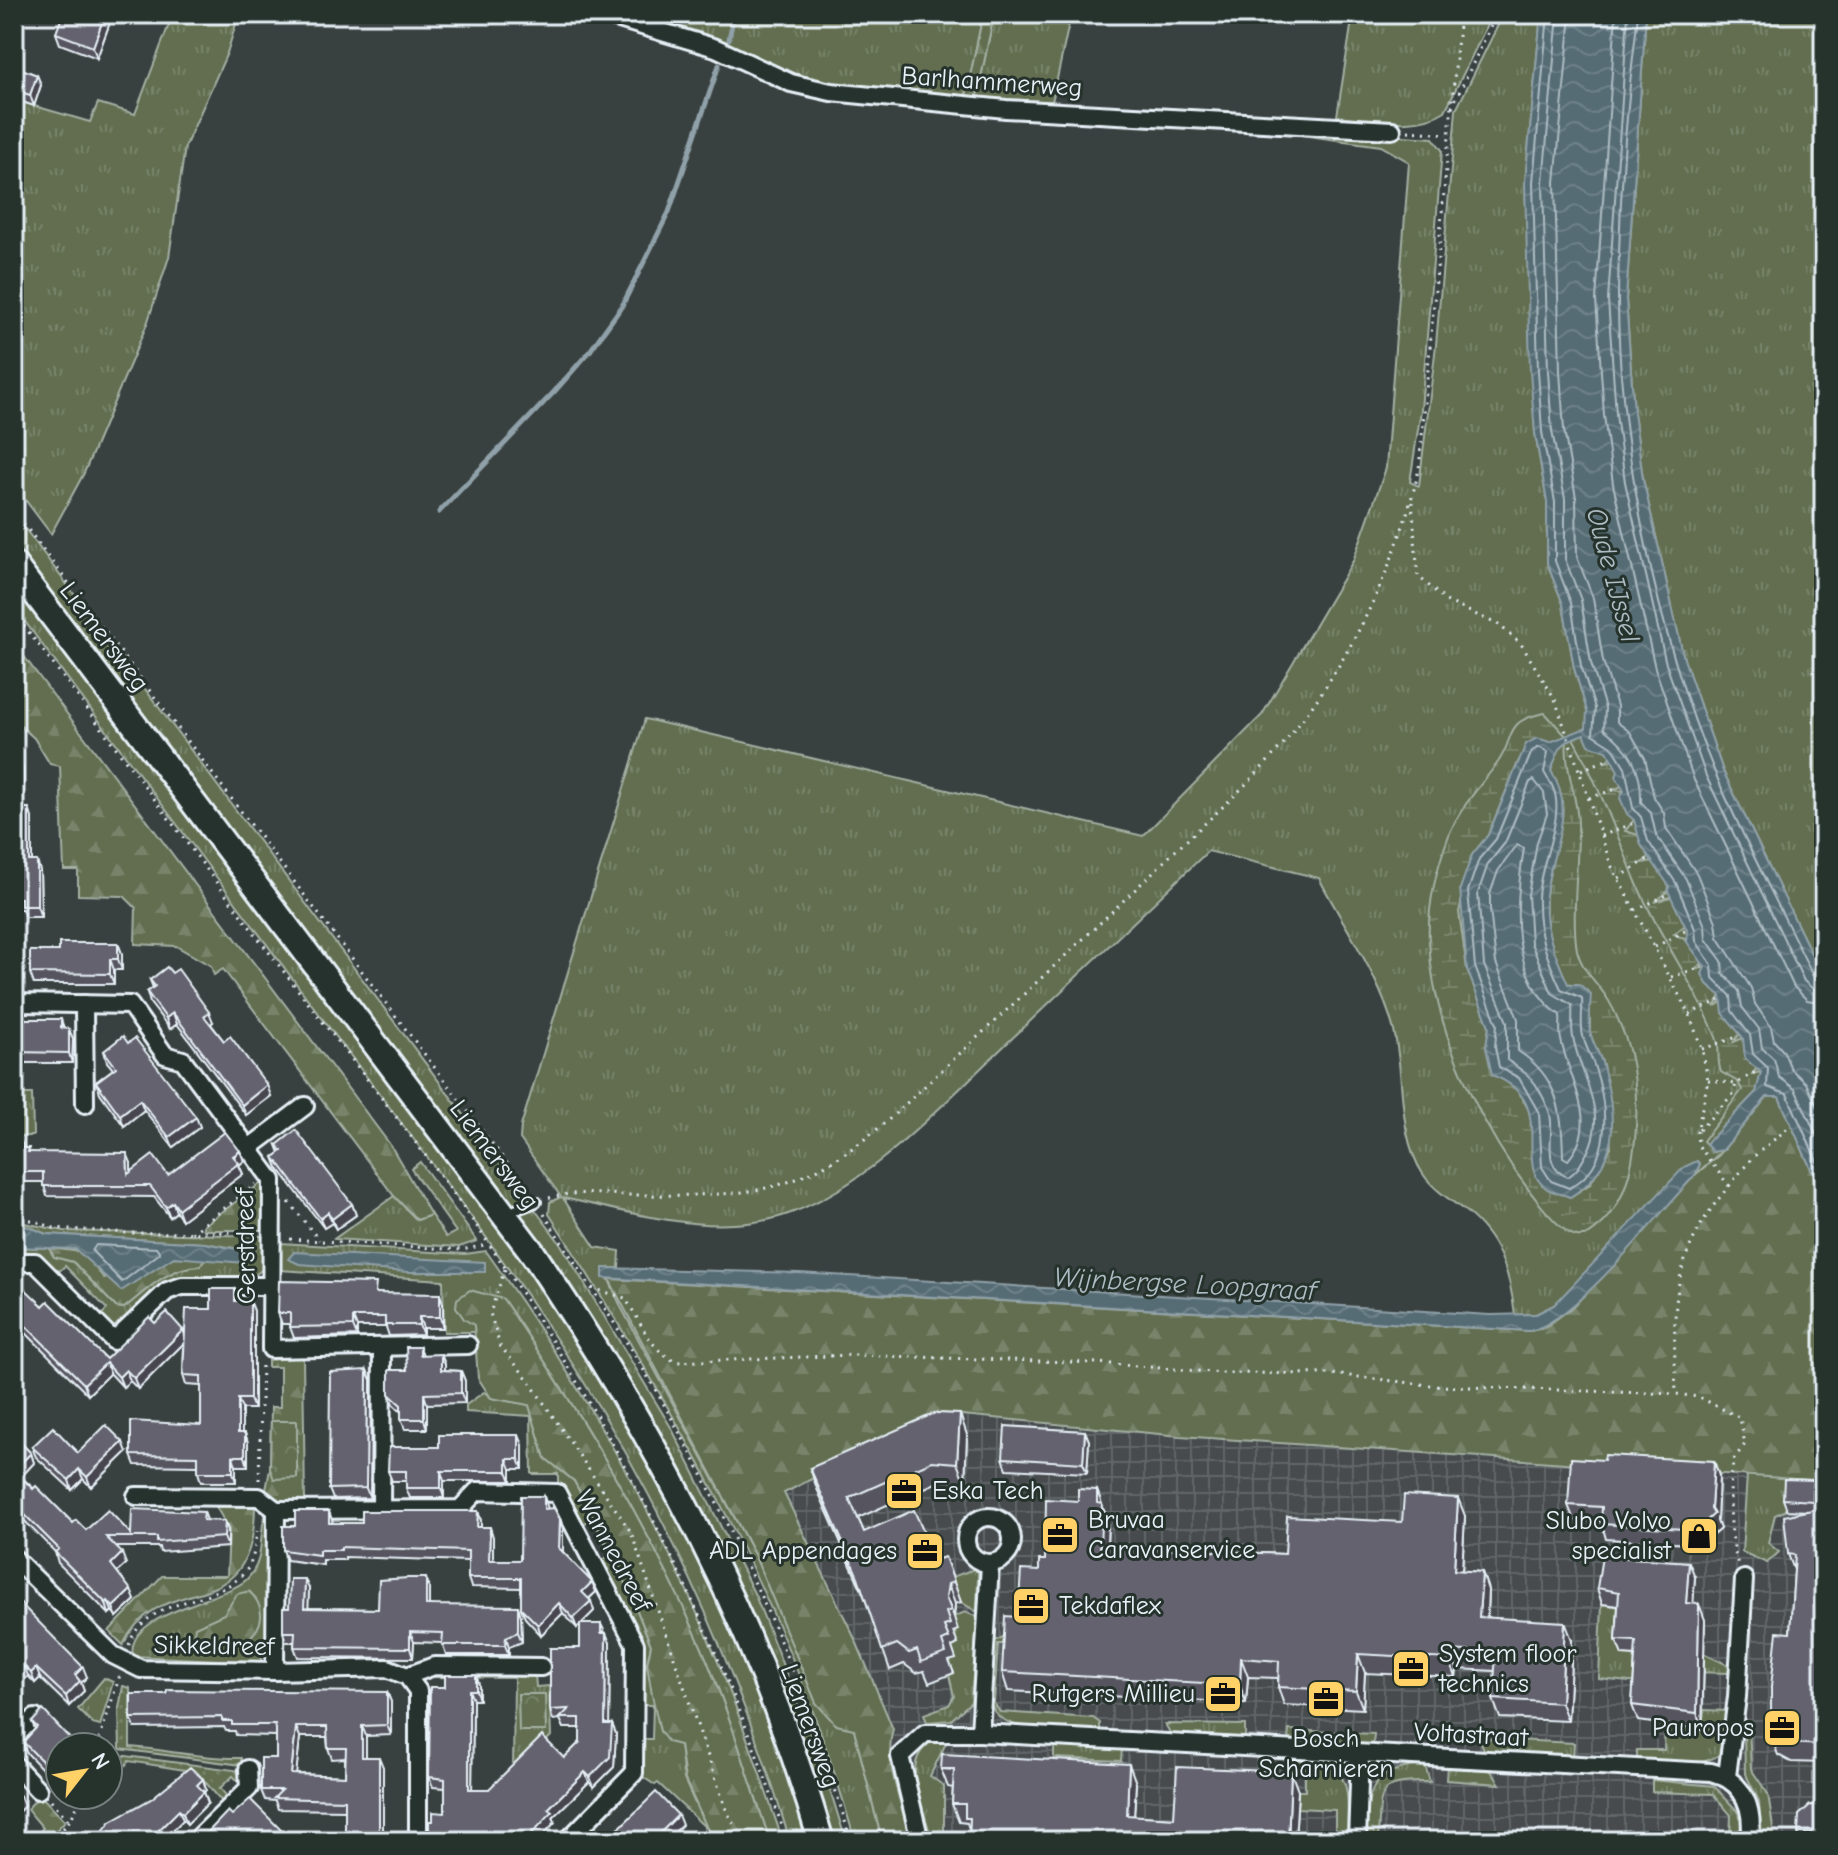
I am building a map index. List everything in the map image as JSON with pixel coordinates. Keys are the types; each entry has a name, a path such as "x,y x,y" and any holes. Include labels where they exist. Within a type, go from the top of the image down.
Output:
{"main road":[{"name":"Liemersweg","path":"14,565 503,1214 602,1355 696,1522 780,1719 821,1841"}],"street":[{"name":"Barlhammerweg","path":"602,14 716,48 791,83 831,92 1006,109 1392,130"},
{"name":"Gerstdreef","path":"14,998 21,1003 130,1005 165,1055 183,1060 249,1148 270,1177 271,1349"},
{"path":"84,1004 85,1104"},
{"path":"249,1148 305,1106"},
{"path":"14,1262 35,1262 114,1341 167,1291 182,1286 270,1286"},
{"path":"271,1349 468,1345"},
{"path":"381,1510 382,1348"},
{"name":"Wannedreef","path":"276,1510 460,1509 477,1491 557,1493 635,1644 634,1773 567,1841"},
{"path":"136,1496 259,1497 276,1510 275,1671"},
{"name":"Sikkeldreef","path":"14,1558 124,1662 141,1669 275,1671 387,1668 407,1676 434,1666 541,1667"},
{"path":"980,1733 990,1564"},
{"path":"1744,1579 1734,1723 1727,1776 1742,1792 1753,1816 1750,1841"},
{"path":"407,1676 418,1691 418,1841"},
{"path":"14,1739 35,1718"},
{"name":"Voltastraat","path":"920,1841 900,1756 925,1733 980,1733 1711,1772 1727,1776"},
{"path":"1357,1841 1360,1754"},
{"path":"14,1764 38,1790"},
{"path":"195,1841 249,1788 248,1769"}],"lane":[{"path":"503,1214 536,1202"}],"path":[{"path":"536,1202 582,1192 738,1195 807,1176 846,1155 870,1136 1270,758 1327,684 1366,614 1412,500 1425,427 1460,14"},
{"path":"1451,110 1491,26"},
{"path":"1392,130 1448,134"},
{"path":"1412,500 1418,576 1446,601 1499,625 1521,644 1555,699 1601,836 1619,878 1689,1014 1702,1049 1708,1080 1697,1132 1698,1145 1729,1186"},
{"name":"Liemersweg","path":"14,511 536,1202 592,1288 625,1298 659,1354 676,1362 854,1355 1099,1363 1223,1373 1332,1374 1438,1386 1676,1394"},
{"path":"14,613 505,1269 607,1430 688,1585 730,1683 787,1841"},
{"path":"1581,770 1609,759"},
{"path":"1589,798 1619,788"},
{"path":"1601,836 1632,824"},
{"path":"1619,878 1649,858"},
{"path":"1635,910 1667,895"},
{"path":"1655,947 1685,931"},
{"path":"1671,977 1702,967"},
{"path":"1689,1014 1721,1000"},
{"path":"1702,1049 1740,1036"},
{"path":"1708,1080 1736,1084 1757,1071"},
{"path":"1697,1132 1733,1094 1736,1084"},
{"path":"1744,1579 1733,1550 1732,1526 1734,1461 1745,1444 1740,1418 1699,1397 1676,1394 1673,1319 1679,1275 1689,1242 1752,1158 1788,1128"},
{"path":"192,1233 270,1177 319,1241"},
{"path":"14,1220 33,1220 54,1228 270,1235 462,1250 487,1245"},
{"path":"505,1269 490,1313 500,1346 527,1378 631,1532 726,1809 742,1841"},
{"path":"102,1731 132,1636 143,1624 182,1602 231,1584 246,1571 258,1528 262,1354 271,1349"},
{"path":"38,1790 69,1821"},
{"path":"53,1841 74,1811"},
{"path":"280,1832 293,1841"}],"shaded area":[{"path":"1801,1049 1824,1099 1824,1841 866,1841 752,1541 603,1273 1536,1323"}],"green space":[{"path":"164,14 239,14 227,53 185,147 169,257 147,324 84,473 51,534 14,485 14,100 90,122 98,103 135,114 171,19"},
{"path":"639,14 983,14 966,96 859,90 795,76 702,33"},
{"path":"983,14 994,14 977,97 966,96"},
{"path":"994,14 1071,14 1052,102 977,97"},
{"path":"1353,14 1541,14 1525,182 1535,433 1547,502 1547,563 1563,604 1574,668 1587,711 1618,772 1634,820 1658,874 1670,887 1671,897 1688,932 1687,942 1724,1001 1761,1072 1712,1152 1723,1150 1695,1175 1700,1164 1554,1305 1536,1314 1515,1315 1506,1270 1494,1244 1476,1220 1432,1184 1415,1158 1405,1123 1397,1048 1388,1011 1371,972 1319,878 1208,851 904,1141 850,1182 821,1199 791,1213 763,1221 706,1224 648,1216 563,1198 595,1247 620,1251 619,1268 604,1268 621,1307 755,1556 797,1653 854,1729 882,1841 855,1841 829,1756 764,1594 686,1439 549,1214 550,1202 561,1197 520,1139 521,1126 645,719 1143,836 1262,715 1353,561 1386,468 1409,162 1381,146 1221,124 1433,138 1442,150 1421,410 1410,482 1419,486 1436,345 1456,110 1499,23 1491,17 1445,111 1420,121 1392,122 1337,116"},
{"path":"1646,14 1824,14 1824,980 1723,771 1684,659 1643,479 1634,413 1626,299"},
{"path":"14,514 560,1243 672,1429 755,1595 823,1767 846,1841 832,1841 716,1543 682,1473 595,1327 14,542"},
{"path":"14,581 578,1337 684,1523 755,1678 812,1841 790,1841 749,1721 701,1603 645,1488 582,1379 518,1282 450,1188 14,607"},
{"path":"14,643 391,1146 431,1215 417,1220 394,1196 223,969 214,975 211,966 176,946 135,944 136,908 124,896 78,895 78,870 64,870 60,766 50,764 34,738 14,720"},
{"path":"1545,713 1566,736 1519,760 1488,835 1472,855 1459,912 1467,969 1489,1026 1486,1048 1514,1083 1532,1116 1533,1169 1570,1197 1590,1184 1611,1147 1603,1064 1590,1034 1590,994 1568,985 1546,920 1548,880 1562,817 1559,786 1551,771 1556,749 1567,740 1567,761 1578,823 1577,950 1585,969 1611,1004 1624,1034 1630,1054 1636,1105 1636,1133 1626,1185 1603,1223 1585,1236 1577,1236 1561,1227 1543,1208 1515,1171 1484,1119 1446,1032 1432,972 1429,942 1434,887 1453,825 1496,765 1516,726 1531,716"},
{"path":"1588,731 1613,753 1606,762 1618,759 1625,785 1612,790 1624,791 1634,820 1625,831 1642,836 1650,856 1642,863 1653,861 1673,887 1655,902 1673,896 1688,923 1674,934 1688,942 1697,953 1702,963 1694,970 1705,967 1721,996 1714,1007 1724,1001 1740,1033 1734,1042 1743,1038 1758,1067 1752,1074 1761,1072 1758,1090 1706,1144 1703,1141 1742,1090 1738,1082 1721,1072 1717,1042 1707,1017 1646,904 1573,738"},
{"path":"20,1094 32,1094 33,1136 14,1136"},
{"path":"1767,1097 1779,1097 1824,1198 1824,1481 1180,1436 942,1413 784,1493 856,1641 893,1729 892,1770 912,1841 882,1841 854,1729 836,1725 816,1703 755,1556 609,1279 1530,1331 1544,1328 1574,1306 1695,1175 1719,1155"},
{"path":"420,1162 477,1241 459,1247 334,1239 394,1196 417,1220 431,1215 446,1237 456,1232 411,1169"},
{"path":"264,1181 262,1230 204,1230 203,1226"},
{"path":"14,1221 64,1231 261,1236 265,1238 265,1267 249,1280 183,1279 116,1328 99,1318 107,1309 65,1266 56,1274 14,1255 14,1247 49,1248 54,1257 73,1262 116,1307 124,1308 178,1270 200,1266 205,1258 245,1263 247,1250 204,1243 46,1234 30,1227 14,1225"},
{"path":"280,1243 465,1254 486,1251 554,1350 645,1506 697,1614 729,1690 783,1841 770,1841 711,1670 658,1556 585,1425 503,1299 474,1325 475,1332 444,1332 443,1280 279,1270"},
{"path":"49,1248 82,1252 104,1278 174,1257 205,1258 200,1266 178,1270 159,1280 124,1308 116,1307 73,1262 54,1257"},
{"path":"470,1290 503,1299 585,1425 635,1511 711,1670 770,1841 713,1841 685,1780 680,1745 668,1742 660,1731 647,1664 651,1645 617,1561 574,1481 545,1458 529,1405 491,1398 478,1378 474,1325 464,1319 456,1307 457,1299"},
{"path":"303,1357 305,1503 279,1502 266,1490 270,1469 271,1407 280,1407 280,1367 268,1367 268,1360"},
{"path":"484,1392 492,1398 529,1405 545,1458 574,1481 617,1561 651,1645 647,1664 660,1731 680,1745 684,1779 706,1828 658,1783 655,1785 640,1775 641,1739 652,1739 653,1705 641,1705 628,1615 601,1561 611,1555 593,1519 583,1524 563,1486 558,1486 558,1474 532,1474 531,1416 466,1412 466,1405"},
{"path":"271,1421 297,1421 297,1478 274,1479 270,1469"},
{"path":"1747,1475 1824,1481 1824,1492 1788,1490 1787,1510 1775,1515 1768,1543 1779,1552 1767,1563 1742,1552"},
{"path":"255,1506 251,1544 239,1569 223,1583 160,1607 140,1621 123,1645 109,1631 162,1576 227,1576 229,1529 216,1507"},
{"path":"265,1516 269,1530 269,1651 262,1652 261,1662 133,1656 134,1641 144,1629 159,1619 246,1580 259,1557"},
{"path":"974,1569 978,1572 977,1612 961,1602 952,1577"},
{"path":"249,1591 259,1605 261,1618 257,1630 248,1639 221,1649 206,1647 192,1640 195,1627 224,1614 237,1594"},
{"path":"1602,1604 1626,1608 1730,1666 1730,1673 1688,1672 1640,1683 1599,1679"},
{"path":"965,1612 975,1616 977,1623 971,1702 951,1720 927,1722 924,1714 949,1705 954,1696 949,1675 954,1673 949,1661 952,1647 957,1644 953,1617"},
{"path":"1007,1635 1006,1644 998,1644 994,1703 1000,1712 1093,1718 1100,1723 1100,1730 1023,1727 998,1715 991,1705 989,1690 993,1642"},
{"path":"439,1671 535,1673 536,1687 549,1686 551,1736 513,1774 514,1678 431,1677"},
{"path":"104,1678 113,1682 100,1726 93,1724 78,1709"},
{"path":"123,1686 130,1688 130,1747 241,1758 242,1765 124,1750 119,1708"},
{"path":"518,1694 545,1694 546,1731 519,1731"},
{"path":"1704,1710 1728,1711 1727,1740 1721,1753 1700,1762 1637,1761 1637,1750 1664,1750 1665,1722 1702,1729"},
{"path":"1165,1724 1245,1725 1245,1738 1172,1736"},
{"path":"1749,1725 1751,1769 1768,1794 1775,1841 1761,1841 1759,1801 1745,1773 1744,1730"},
{"path":"1289,1730 1374,1734 1373,1745 1288,1741"},
{"path":"1479,1738 1574,1743 1573,1758 1486,1754"},
{"path":"935,1740 947,1741 930,1776 944,1786 944,1837 929,1830 916,1780 918,1757"},
{"path":"1054,1746 1122,1749 1121,1761 1054,1758"},
{"path":"124,1756 242,1771 239,1782 233,1776 220,1788 228,1798 223,1803 197,1772 129,1761 124,1767"},
{"path":"1289,1760 1325,1765 1336,1771 1346,1789 1347,1837 1335,1836 1335,1810 1297,1808 1298,1791 1305,1791 1305,1773 1289,1771"},
{"path":"1425,1765 1430,1782 1399,1784 1384,1792 1378,1841 1365,1841 1367,1808 1374,1786 1392,1772"},
{"path":"1447,1765 1489,1768 1500,1784 1446,1780"},
{"path":"1652,1780 1714,1786 1742,1816 1739,1841 1666,1841 1666,1837 1730,1839 1731,1815 1713,1794 1652,1792"},
{"path":"40,1795 44,1799 44,1811 55,1811 65,1821 46,1841 30,1841 43,1828 27,1809"}],"water":[{"name":"Oude IJssel","path":"1541,14 1646,14 1626,299 1634,413 1643,479 1684,659 1723,771 1824,980 1824,1198 1779,1097 1767,1097 1723,1150 1712,1152 1706,1144 1756,1092 1761,1072 1745,1059 1743,1038 1723,1013 1721,996 1707,984 1702,974 1705,967 1687,942 1688,932 1668,891 1669,886 1641,845 1634,820 1627,814 1620,798 1624,791 1616,777 1618,771 1607,751 1589,745 1584,734 1562,747 1551,771 1559,787 1562,817 1548,878 1546,919 1568,984 1579,984 1591,994 1590,1031 1603,1066 1611,1104 1611,1139 1607,1156 1587,1185 1570,1197 1548,1190 1536,1177 1532,1164 1530,1116 1524,1100 1512,1086 1492,1075 1486,1048 1489,1026 1467,969 1460,889 1472,855 1488,835 1526,744 1537,738 1550,742 1586,728 1587,711 1574,668 1563,604 1547,563 1547,502 1535,433 1530,372 1525,182"},
{"path":"1697,1161 1700,1164 1695,1175 1616,1264 1570,1308 1549,1323 1530,1331 603,1278 603,1268 799,1273 1490,1315 1536,1314 1554,1305 1684,1167"},
{"path":"14,1225 30,1227 46,1234 204,1243 248,1251 252,1257 245,1263 174,1257 121,1291 75,1249 14,1247"},
{"path":"294,1252 485,1262 485,1272 408,1272 299,1264 288,1259"}],"building":[{"path":"63,14 105,14 93,47 56,33"},
{"path":"14,66 37,75 30,95 14,90"},
{"path":"14,758 19,758 19,808 29,808 29,861 37,861 37,906 21,906 21,898 14,898"},
{"path":"59,943 118,943 118,959 110,959 110,974 30,973 30,951 59,951"},
{"path":"167,967 172,973 178,969 209,1012 204,1016 224,1041 230,1036 267,1085 242,1105 173,1013 166,1018 147,992 155,986 150,980"},
{"path":"14,1019 61,1019 61,1028 69,1029 69,1053 14,1052"},
{"path":"123,1036 128,1043 135,1038 196,1117 169,1137 140,1100 120,1115 96,1082 116,1067 104,1051"},
{"path":"296,1130 352,1204 332,1219 328,1212 320,1218 274,1157 282,1151 277,1145"},
{"path":"225,1132 240,1151 233,1156 239,1163 178,1209 173,1202 166,1207 150,1186 43,1186 43,1172 14,1172 14,1139 20,1139 20,1148 29,1148 28,1152 127,1153 128,1174 153,1155 168,1175"},
{"path":"14,1281 43,1306 48,1301 106,1359 149,1317 155,1323 167,1312 183,1330 134,1378 126,1370 119,1377 106,1363 84,1384 14,1314"},
{"path":"279,1281 376,1283 375,1293 440,1294 440,1317 419,1317 419,1325 385,1325 385,1317 353,1317 353,1326 290,1327 290,1313 278,1313"},
{"path":"211,1289 235,1289 235,1301 250,1301 250,1399 238,1399 238,1433 245,1433 245,1456 233,1456 233,1472 198,1472 198,1456 131,1455 131,1421 201,1425 201,1376 183,1375 186,1309 211,1309"},
{"path":"406,1347 420,1347 420,1355 441,1354 441,1370 461,1371 461,1393 424,1394 424,1419 401,1419 401,1405 389,1394 389,1370 407,1370"},
{"path":"367,1370 366,1488 329,1489 330,1372"},
{"path":"935,1413 960,1414 957,1463 932,1461 849,1498 864,1532 914,1510 936,1560 945,1557 954,1582 948,1584 946,1597 951,1610 946,1612 950,1624 944,1626 949,1638 942,1641 946,1653 921,1662 917,1650 909,1653 897,1644 882,1650 858,1577 810,1468"},
{"path":"106,1425 123,1442 87,1477 79,1469 69,1480 32,1447 53,1427 78,1453"},
{"path":"1005,1426 1085,1431 1083,1463 1003,1458"},
{"path":"439,1435 519,1435 519,1459 507,1459 507,1471 441,1471 441,1488 406,1488 406,1471 388,1471 389,1447 439,1447"},
{"path":"14,1436 31,1453 14,1470"},
{"path":"1605,1455 1714,1461 1711,1509 1714,1514 1693,1533 1684,1529 1601,1524 1602,1507 1568,1505 1571,1458 1604,1460"},
{"path":"14,1470 33,1489 36,1486 73,1523 76,1520 86,1530 108,1510 131,1534 132,1509 204,1512 203,1520 225,1521 224,1537 157,1542 157,1537 106,1537 122,1553 111,1564 131,1590 113,1607 55,1552 59,1549 14,1504"},
{"path":"1784,1479 1814,1480 1813,1501 1783,1499"},
{"path":"1078,1489 1097,1490 1097,1503 1102,1504 1100,1547 1285,1554 1287,1516 1402,1522 1404,1495 1458,1498 1454,1570 1482,1572 1479,1617 1565,1622 1561,1703 1493,1699 1496,1653 1450,1650 1449,1659 1358,1654 1356,1691 1278,1687 1279,1661 1241,1658 1240,1685 1002,1672 1005,1616 1018,1617 1021,1570 1039,1571 1039,1560 1045,1560 1046,1499 1078,1501"},
{"path":"521,1496 544,1496 544,1509 554,1508 560,1519 559,1548 592,1582 582,1592 591,1601 573,1618 559,1603 538,1625 521,1608 521,1578 468,1578 468,1551 341,1547 341,1550 319,1550 319,1555 283,1550 283,1526 295,1526 295,1511 329,1511 329,1523 362,1523 362,1511 478,1511 477,1527 490,1527 489,1560 520,1560"},
{"path":"1821,1508 1820,1516 1824,1516 1824,1745 1784,1743 1771,1736 1771,1686 1777,1632 1790,1633 1795,1555 1788,1554 1784,1516"},
{"path":"1602,1556 1689,1562 1686,1603 1699,1604 1697,1713 1632,1705 1636,1641 1616,1640 1619,1592 1597,1588"},
{"path":"426,1578 426,1605 518,1606 518,1632 506,1637 505,1645 442,1645 443,1633 410,1632 410,1648 294,1647 295,1632 283,1632 283,1608 289,1608 290,1579 305,1579 304,1608 378,1609 379,1580"},
{"path":"14,1597 83,1667 75,1675 80,1681 66,1696 36,1668 31,1673 24,1666 14,1676"},
{"path":"580,1624 601,1624 601,1633 606,1633 605,1724 612,1724 610,1757 590,1777 585,1772 548,1809 552,1812 525,1841 520,1835 508,1835 502,1841 429,1841 429,1821 433,1821 433,1812 445,1813 445,1779 429,1777 430,1687 445,1687 445,1675 476,1675 476,1690 469,1690 469,1789 489,1789 542,1736 564,1758 580,1742 580,1718 560,1718 569,1709 550,1710 550,1648 580,1648"},
{"path":"167,1690 387,1692 387,1725 362,1726 362,1757 379,1757 379,1841 345,1841 345,1800 274,1798 282,1790 261,1790 261,1758 276,1758 275,1725 232,1725 232,1721 222,1721 222,1717 131,1718 131,1694 167,1694","holes":["296,1727 327,1727 328,1748 346,1748 345,1776 291,1774"]},
{"path":"43,1710 63,1731 44,1731 43,1762 23,1742 37,1727 32,1722"},
{"path":"942,1754 1129,1764 1127,1815 1174,1818 1177,1767 1291,1772 1288,1841 969,1841 970,1818 965,1818 965,1804 952,1804 954,1769 941,1769"},
{"path":"190,1767 203,1779 197,1785 204,1792 183,1813 179,1810 148,1841 95,1841 111,1821 151,1799"},
{"path":"656,1792 678,1815 656,1837 659,1841 606,1841"},
{"path":"250,1799 283,1832 275,1841 215,1841 207,1833 228,1811 232,1815"},
{"path":"1810,1805 1824,1806 1824,1841 1811,1841 1812,1833 1798,1833 1799,1815"}],"waterway":[{"path":"729,39 734,14"},
{"path":"439,512 554,392 590,351 622,306 669,212 719,65"}],"place":[{"name":"Eska Tech","path":"904,1491"},
{"name":"Bruvaa Caravanservice","path":"1060,1535"},
{"name":"Slubo Volvo specialist","path":"1699,1536"},
{"name":"ADL Appendages","path":"925,1551"},
{"name":"Tekdaflex","path":"1031,1606"},
{"name":"System floor technics","path":"1411,1669"},
{"name":"Rutgers Millieu","path":"1223,1694"},
{"name":"Bosch Scharnieren","path":"1326,1699"},
{"name":"Pauropos","path":"1782,1728"}],"water label":[{"name":"Wijnbergse Loopgraaf","path":"1185,1284"}]}
